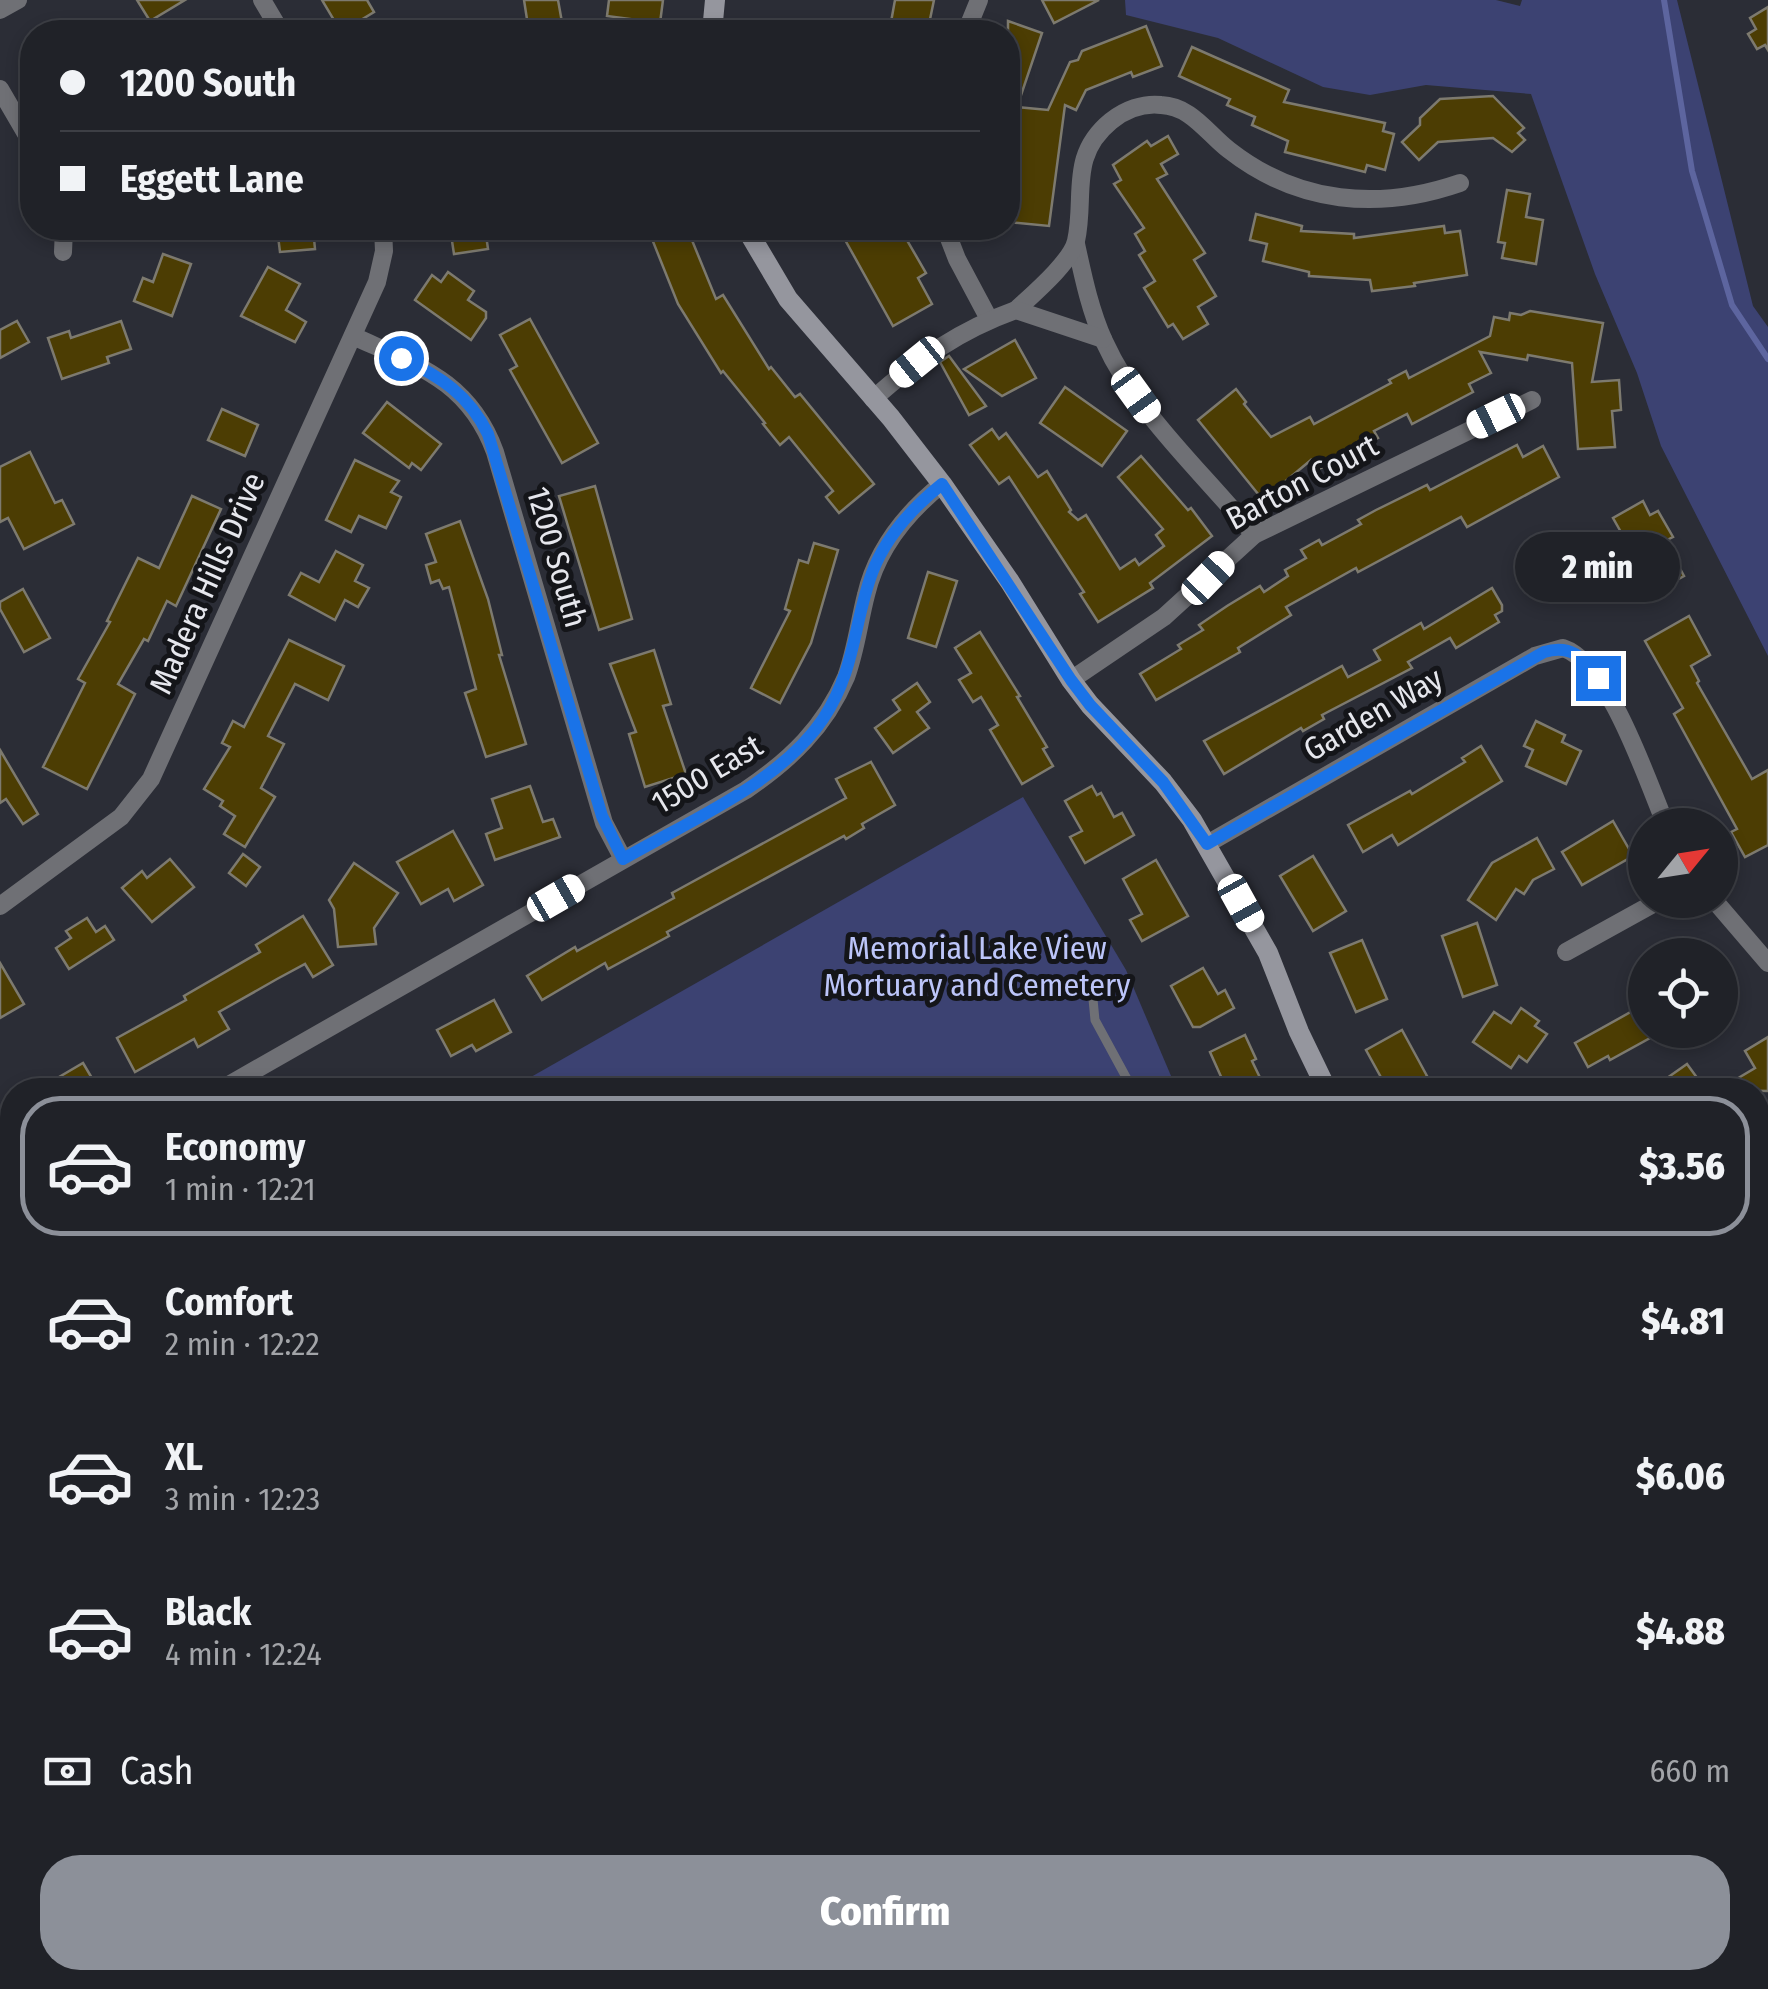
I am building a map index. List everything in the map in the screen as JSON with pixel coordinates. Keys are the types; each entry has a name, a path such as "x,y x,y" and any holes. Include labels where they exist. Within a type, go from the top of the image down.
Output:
{"street":[{"path":"0,10 18,0"},
{"path":"0,88 20,123"},
{"path":"1254,535 1156,423 1103,339 1076,244 1080,178 1094,136 1117,116 1161,104 1189,114 1250,164 1290,186 1322,195 1353,201 1393,200 1460,183"},
{"path":"62,252 63,240"},
{"name":"Madera Hills Drive","path":"0,906 112,824 145,789 353,336 382,266 383,240"},
{"path":"753,240 788,299 942,484 1071,680 1163,782 1207,844 1268,953 1321,1078"},
{"path":"949,240 989,320"},
{"path":"873,398 933,350 1016,310 1076,244"},
{"path":"1016,310 1103,339"},
{"name":"1200 South","path":"353,336 445,380 481,419 495,452 604,823 623,859"},
{"name":"Barton Court","path":"1071,680 1174,608 1254,535 1532,400"},
{"name":"1500 East","path":"241,1078 746,790 790,758 835,699 846,675 866,594 882,553 905,517 942,484"},
{"name":"Garden Way","path":"1207,844 1553,649 1572,651 1598,678 1631,739 1659,808"},
{"path":"1566,952 1628,918"},
{"path":"1729,918 1768,964"}],"lane":[{"path":"1092,990 1095,1020 1126,1078"}],"green space":[{"path":"1125,0 1496,0 1520,6 1522,0 1677,0 1753,306 1768,327 1768,656 1661,446 1531,94 1426,85 1370,95 1323,87 1218,38 1126,15"},
{"name":"Memorial Lake View Mortuary and Cemetery","path":"1023,797 1126,970 1172,1078 532,1078"}],"building":[{"path":"137,0 185,0 152,20"},
{"path":"322,0 367,0 374,12 361,20 334,20"},
{"path":"524,0 558,0 562,20 527,20"},
{"path":"609,0 663,0 660,20 607,16"},
{"path":"895,0 934,0 930,20 891,20"},
{"path":"1042,0 1099,0 1054,23"},
{"path":"1768,7 1768,50 1765,45 1757,49 1748,34 1756,29 1750,18"},
{"path":"1020,25 1042,33 1020,98"},
{"path":"1146,26 1162,66 1133,77 1131,72 1086,90 1076,110 1065,105 1049,226 1020,223 1020,107 1048,110 1070,62 1078,60 1082,51"},
{"path":"1192,47 1289,90 1284,102 1385,123 1383,131 1394,134 1385,170 1367,165 1365,172 1285,152 1288,141 1252,125 1255,117 1227,105 1230,99 1179,76"},
{"path":"1493,96 1524,128 1518,133 1525,140 1512,152 1493,138 1438,142 1419,160 1402,142 1440,99"},
{"path":"1168,136 1178,154 1161,164 1167,174 1157,179 1205,253 1194,260 1216,296 1198,307 1208,324 1183,339 1173,324 1168,327 1144,288 1155,281 1139,255 1145,251 1135,234 1144,228 1114,184 1121,180 1113,165 1147,141 1151,146"},
{"path":"1507,190 1530,194 1526,217 1543,220 1536,264 1502,258 1505,243 1498,242"},
{"path":"1256,214 1302,226 1301,231 1354,234 1354,238 1444,226 1445,233 1460,231 1467,275 1372,291 1370,280 1309,276 1309,272 1263,261 1267,244 1250,240"},
{"path":"278,240 314,240 315,249 280,252"},
{"path":"452,240 487,240 488,249 454,254"},
{"path":"652,240 692,240 716,299 723,295 769,369 795,397 800,394 874,484 839,513 826,497 833,491 789,437 780,445 721,373 678,304"},
{"path":"845,240 907,240 926,273 918,278 932,304 893,326"},
{"path":"163,254 191,264 172,316 134,301 143,278 153,282"},
{"path":"268,267 300,284 286,310 306,322 295,342 241,316"},
{"path":"448,272 474,291 468,300 486,312 471,340 415,300 432,275 441,282"},
{"path":"1530,311 1603,323 1592,382 1619,380 1621,410 1612,411 1615,447 1578,449 1572,363 1528,355 1527,360 1480,352 1491,373 1469,384 1473,392 1412,424 1407,414 1374,431 1378,438 1317,470 1311,460 1263,500 1198,420 1236,389 1271,437 1310,417 1314,424 1406,371 1409,378 1490,336 1494,317 1509,320 1510,313 1521,315"},
{"path":"530,319 598,443 562,463 510,370 517,366 500,335"},
{"path":"17,321 29,342 0,358 0,330"},
{"path":"121,321 131,349 107,357 109,363 62,379 48,338 69,331 71,338"},
{"path":"1015,340 1036,378 1002,396 964,369"},
{"path":"949,356 986,406 969,415 940,362"},
{"path":"1065,387 1127,431 1102,466 1040,423"},
{"path":"387,402 441,444 421,470 412,463 409,468 363,433"},
{"path":"222,409 258,425 245,456 208,440"},
{"path":"992,429 999,439 1006,433 1038,477 1047,471 1069,512 1078,520 1086,515 1120,569 1135,559 1139,565 1164,546 1156,535 1163,529 1118,477 1141,456 1212,536 1150,583 1153,588 1098,622 1080,594 1084,592 1009,477 999,484 970,445"},
{"path":"1517,445 1523,457 1543,446 1559,477 1467,527 1461,517 1358,572 1356,568 1286,607 1291,615 1238,648 1240,652 1156,700 1140,674 1181,649 1178,645 1203,630 1199,625 1227,606 1260,586 1264,592 1288,576 1285,570 1306,558 1301,550 1319,540 1322,545 1361,524 1358,520 1376,510 1427,485 1430,490"},
{"path":"30,452 55,503 62,500 74,524 24,549 8,518 0,522 0,467"},
{"path":"355,460 399,481 391,492 401,497 386,528 359,516 351,532 326,520"},
{"path":"595,486 632,619 599,630 559,496"},
{"path":"192,496 221,509 176,606 167,601 148,641 144,639 118,684 135,694 87,789 43,767 85,683 78,679 110,622 107,621 138,558 159,568"},
{"path":"1643,501 1650,515 1658,511 1673,537 1665,541 1684,576 1655,592 1639,565 1634,568 1624,552 1630,548 1613,518"},
{"path":"460,521 488,599 499,655 526,744 486,757 465,693 476,689 449,587 443,589 439,580 431,583 426,565 436,562 426,534"},
{"path":"814,543 838,550 811,643 780,703 751,688 790,611 785,609 799,560 808,563"},
{"path":"336,551 363,565 355,581 369,588 358,607 345,600 335,620 289,595 301,573 319,582"},
{"path":"1535,562 1601,564 1600,596 1533,593"},
{"path":"928,572 957,581 936,647 908,638"},
{"path":"1492,588 1502,605 1502,611 1495,615 1499,622 1456,648 1450,638 1408,662 1412,668 1322,715 1324,719 1303,731 1301,728 1224,774 1204,741 1342,666 1348,677 1380,660 1374,650 1421,623 1424,629"},
{"path":"23,589 50,638 24,652 0,609 0,602"},
{"path":"1689,616 1710,655 1691,666 1697,683 1752,779 1768,770 1768,845 1745,857 1738,844 1738,808 1725,808 1674,714 1683,708 1645,641"},
{"path":"980,632 1020,696 1017,697 1047,747 1043,749 1053,766 1022,784 990,730 998,725 981,697 973,702 959,680 971,673 955,648"},
{"path":"289,640 344,666 328,700 295,684 268,736 284,744 261,788 275,797 245,847 224,834 235,816 220,806 223,801 204,789 230,747 222,743 233,721 244,727"},
{"path":"654,650 671,704 663,706 686,774 645,787 629,734 636,732 610,664"},
{"path":"917,683 930,702 917,712 929,728 893,753 875,728 900,710 893,700"},
{"path":"1536,721 1565,735 1562,742 1581,751 1566,784 1526,766 1533,750 1524,746"},
{"path":"1481,746 1502,781 1398,845 1392,835 1363,852 1348,825 1410,791 1412,794 1465,762 1462,758"},
{"path":"0,750 38,814 23,824 6,799 0,803"},
{"path":"871,762 895,805 862,824 864,828 667,932 669,936 608,969 605,963 542,1000 527,976 575,947 577,951 674,898 672,893 846,798 836,779"},
{"path":"530,786 543,822 553,819 560,837 495,860 486,834 502,828 492,799"},
{"path":"1092,786 1097,795 1101,793 1114,817 1122,813 1134,835 1085,863 1070,837 1082,831 1065,801"},
{"path":"1613,821 1628,847 1628,859 1582,885 1562,852"},
{"path":"453,831 483,885 454,901 448,889 421,904 397,862"},
{"path":"1537,838 1554,869 1533,880 1524,894 1516,889 1496,920 1468,900 1492,863"},
{"path":"243,854 260,867 246,886 229,873"},
{"path":"1313,856 1346,911 1313,931 1280,876"},
{"path":"170,859 194,887 152,922 122,888 142,871 147,878"},
{"path":"1156,860 1188,916 1142,941 1130,920 1142,914 1123,879"},
{"path":"354,863 398,893 374,928 376,944 338,947 334,909 329,900"},
{"path":"303,916 333,965 313,977 305,964 277,979 219,1012 229,1029 198,1047 194,1039 135,1072 117,1038 260,952 256,945"},
{"path":"87,918 96,932 105,926 114,940 69,969 56,948 71,938 66,931"},
{"path":"1477,923 1497,985 1463,997 1442,936"},
{"path":"1362,940 1387,999 1356,1012 1330,953"},
{"path":"0,963 24,1004 0,1018"},
{"path":"1203,968 1218,994 1225,990 1234,1008 1193,1027 1171,986"},
{"path":"494,1000 511,1032 476,1051 472,1045 451,1056 437,1030"},
{"path":"1521,1008 1539,1021 1535,1026 1547,1034 1527,1062 1519,1056 1511,1068 1473,1042 1494,1012 1511,1023"},
{"path":"1628,1013 1628,1048 1632,1048 1588,1067 1575,1043"},
{"path":"1402,1030 1427,1076 1381,1078 1366,1050"},
{"path":"1245,1035 1260,1078 1222,1078 1210,1052"},
{"path":"1768,1037 1768,1078 1738,1078 1755,1068 1745,1051"},
{"path":"83,1063 92,1078 57,1078"},
{"path":"1687,1064 1697,1078 1667,1078"}],"waterway":[{"path":"1664,0 1692,171 1732,305 1768,359"}],"route":[{"path":"401,358 430,371 459,392 488,434 602,816 623,859 746,790 790,758 807,740 846,675 872,572 892,534 942,484 988,548 1071,680 1178,800 1207,844 1544,652 1563,648 1572,651 1598,678"}]}
